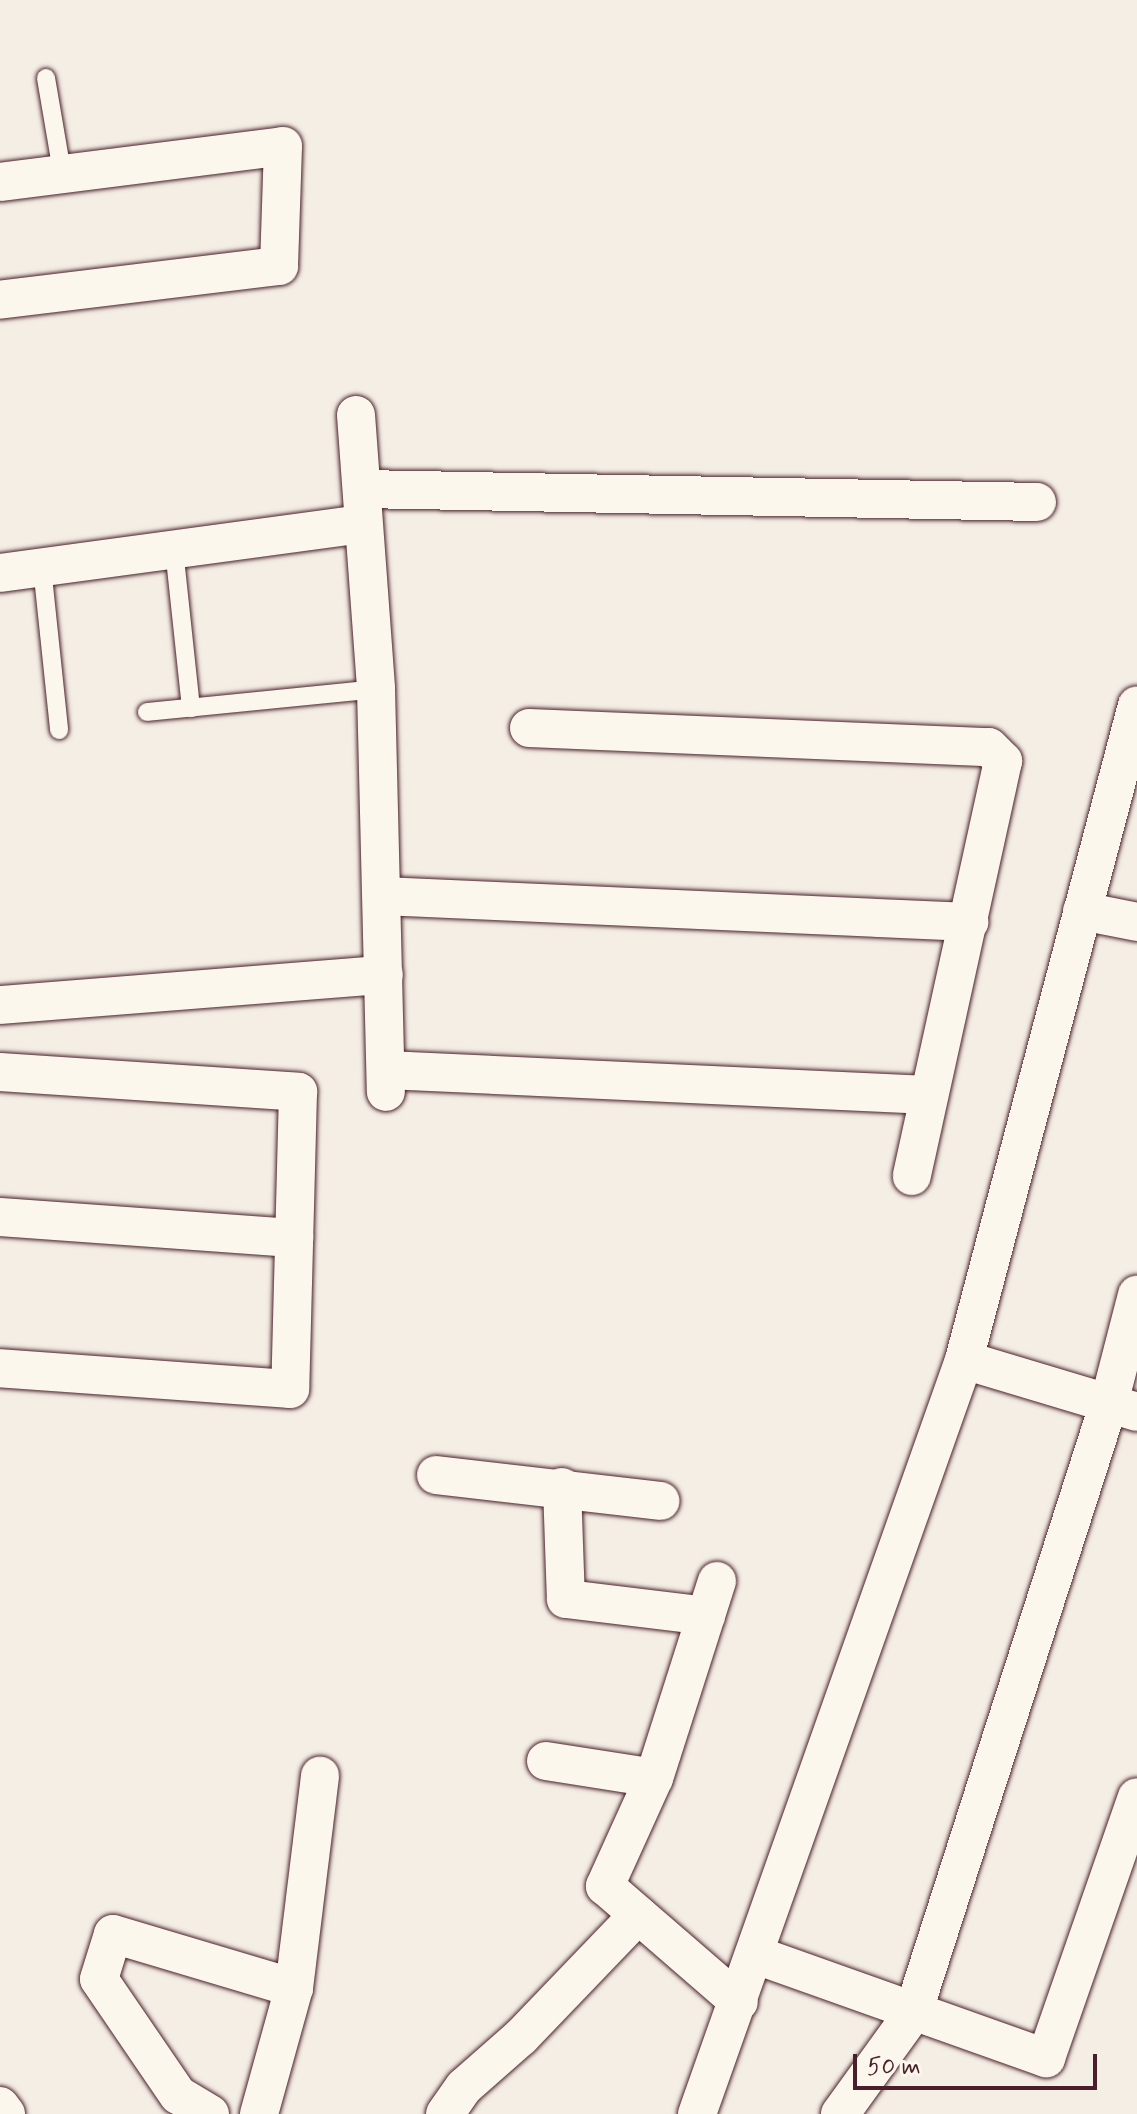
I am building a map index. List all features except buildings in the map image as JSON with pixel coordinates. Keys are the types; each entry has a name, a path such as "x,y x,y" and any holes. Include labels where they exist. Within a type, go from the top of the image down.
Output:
{"street":[{"path":"0,182 283,146 279,266 0,300"},
{"path":"356,415 376,689 386,1081 928,1095"},
{"path":"0,573 174,549 361,506 1037,502"},
{"path":"697,2114 756,1955 964,1360 1137,705"},
{"path":"529,728 989,747 1003,761 1003,777 928,1095 912,1176"},
{"path":"382,896 969,922"},
{"path":"1082,911 1137,922"},
{"path":"0,1005 384,975"},
{"path":"0,1072 298,1092 290,1389 0,1368"},
{"path":"0,1217 294,1238"},
{"path":"840,2114 913,2013 1123,1407 1137,1295"},
{"path":"964,1360 1123,1407"},
{"path":"436,1475 562,1487 660,1501"},
{"path":"562,1487 566,1599 712,1599 654,1778 605,1886 739,2002"},
{"path":"546,1761 654,1778"},
{"path":"259,2114 294,1988 320,1776"},
{"path":"756,1955 1046,2058 1136,1803"},
{"path":"445,2114 464,2087 521,2037 638,1915"},
{"path":"210,2114 178,2095 99,1979 113,1934 294,1988"},
{"path":"0,2106 6,2114"}],"lane":[{"path":"46,78 62,172"},
{"path":"174,549 191,708"},
{"path":"42,567 59,730"},
{"path":"147,712 376,689"}]}
